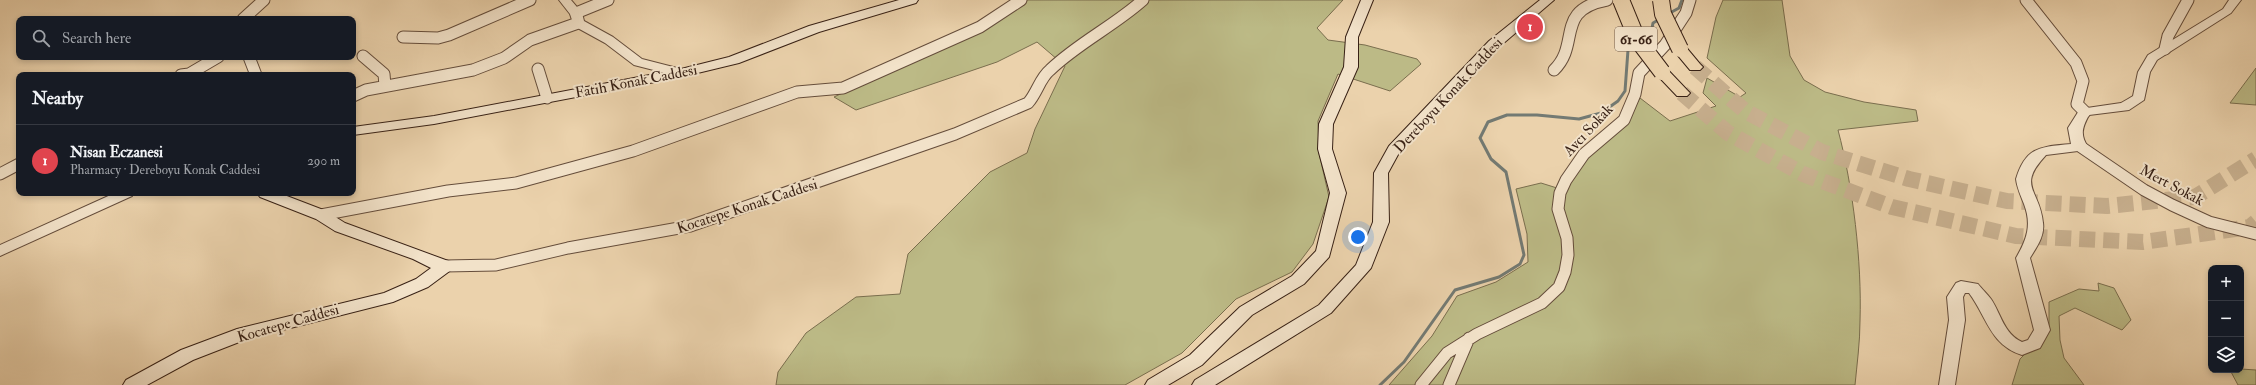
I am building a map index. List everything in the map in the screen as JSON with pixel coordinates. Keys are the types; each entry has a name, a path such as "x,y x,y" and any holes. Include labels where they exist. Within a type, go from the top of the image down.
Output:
{"main road":[{"name":"Fatih Konak Caddesi","path":"356,131 434,120 681,73 734,60 814,29 912,0"},
{"path":"1154,385 1196,360 1246,311 1298,280 1323,253 1338,193 1325,149 1326,124 1351,67 1352,37 1367,0"},
{"name":"Dereboyu Konak Caddesi","path":"1201,385 1325,309 1363,268 1381,222 1381,173 1394,149 1494,44 1548,0"},
{"name":"61-66","path":"1621,0 1628,22 1636,38 1662,72 1682,93"},
{"name":"61-66","path":"1661,0 1666,21 1680,49 1695,67"},
{"name":"Kocatepe Konak Caddesi","path":"272,196 321,216 340,227 419,255 432,263 445,266"},
{"name":"Kocatepe Caddesi","path":"132,385 187,355 243,334 353,305 387,298 422,284 445,266"}],"street":[{"path":"246,16 264,0"},
{"path":"403,37 438,38 450,35 530,0"},
{"path":"565,0 577,18 638,62 681,73"},
{"path":"356,95 366,90 385,86 473,70 504,58 530,40 577,18 608,0"},
{"path":"321,216 448,191 516,183 633,151 797,92 843,88 980,27 1021,0"},
{"name":"Kocatepe Konak Caddesi","path":"445,266 496,265 568,248 690,226 955,134 999,114 1028,103 1035,95 1048,71 1071,52 1131,11 1143,0"},
{"path":"1554,70 1564,59 1569,41 1569,30 1576,16 1590,4 1607,0"},
{"name":"Avcı Sokak","path":"1421,385 1447,353 1469,338 1542,303 1559,287 1565,272 1568,255 1567,238 1558,209 1560,193 1566,180 1584,154 1624,120 1635,94 1639,73 1665,46 1686,13 1690,0"},
{"path":"2026,0 2076,63 2083,81 2077,104 2085,112"},
{"path":"2165,49 2165,38 2180,18 2188,0"},
{"path":"2085,112 2124,107 2139,98 2144,72 2152,58 2227,11 2235,0"},
{"path":"363,56 384,74 385,86"},
{"path":"192,72 213,60"},
{"path":"250,60 255,72"},
{"path":"538,69 547,98"},
{"path":"2081,147 2077,143 2075,128 2085,112"},
{"path":"1947,385 1957,320 1955,297 1961,287 1973,288 1985,303 1995,326 2011,344 2022,349 2034,344 2042,330 2023,258 2032,244 2036,225 2032,207 2024,191 2023,175 2042,151 2081,147"},
{"name":"Mert Sokak","path":"2081,147 2116,169 2144,190 2172,205 2209,222 2256,234"},
{"path":"0,174 16,166"},
{"path":"0,251 120,196"},
{"path":"1449,385 1469,338"}],"shaded area":[{"path":"1021,0 1343,0 1317,28 1328,40 1365,45 1417,59 1421,64 1390,91 1338,74 1318,121 1319,153 1329,197 1313,244 1292,272 1236,299 1182,353 1125,385 776,385 778,372 806,333 856,297 900,294 908,254 990,172 1027,153 1035,129 1065,66 1037,42 997,62 856,110 834,97 940,47"},
{"path":"1723,0 1782,0 1790,56 1804,80 1825,92 1864,102 1916,110 1918,121 1838,130 1852,199 1860,274 1860,329 1855,385 1389,385 1432,336 1457,296 1496,282 1528,262 1527,234 1516,189 1541,183 1557,188 1589,154 1627,121 1640,98 1670,121 1716,106 1703,93 1707,78 1740,97 1746,93 1707,58 1716,17"},
{"path":"2256,68 2256,105 2230,103"},
{"path":"2098,283 2114,288 2131,320 2122,330 2075,308 2059,316 2060,340 2064,358 2084,385 2012,385 2020,359 2049,330 2049,302 2079,289 2099,291"},
{"path":"2244,369 2256,370 2256,385 2238,385 2232,373 2244,373"}],"waterway":[{"path":"1668,14 1679,8 1682,0"},
{"path":"1644,39 1651,33 1653,23 1660,19"},
{"path":"1380,385 1404,362 1455,290 1499,277 1520,264 1524,255 1506,172 1491,159 1480,138 1488,122 1507,115 1537,115 1579,119 1601,113 1618,101 1625,91 1628,50 1636,44"}],"tunnel":[{"path":"1695,67 1745,111 1822,152 1909,179 2007,201 2107,206 2195,197 2256,159"},
{"path":"1682,93 1728,133 1803,174 1892,207 2016,236 2143,242 2250,227 2256,222"}],"place":[{"name":"Nisan Eczanesi","path":"1530,27"}]}
